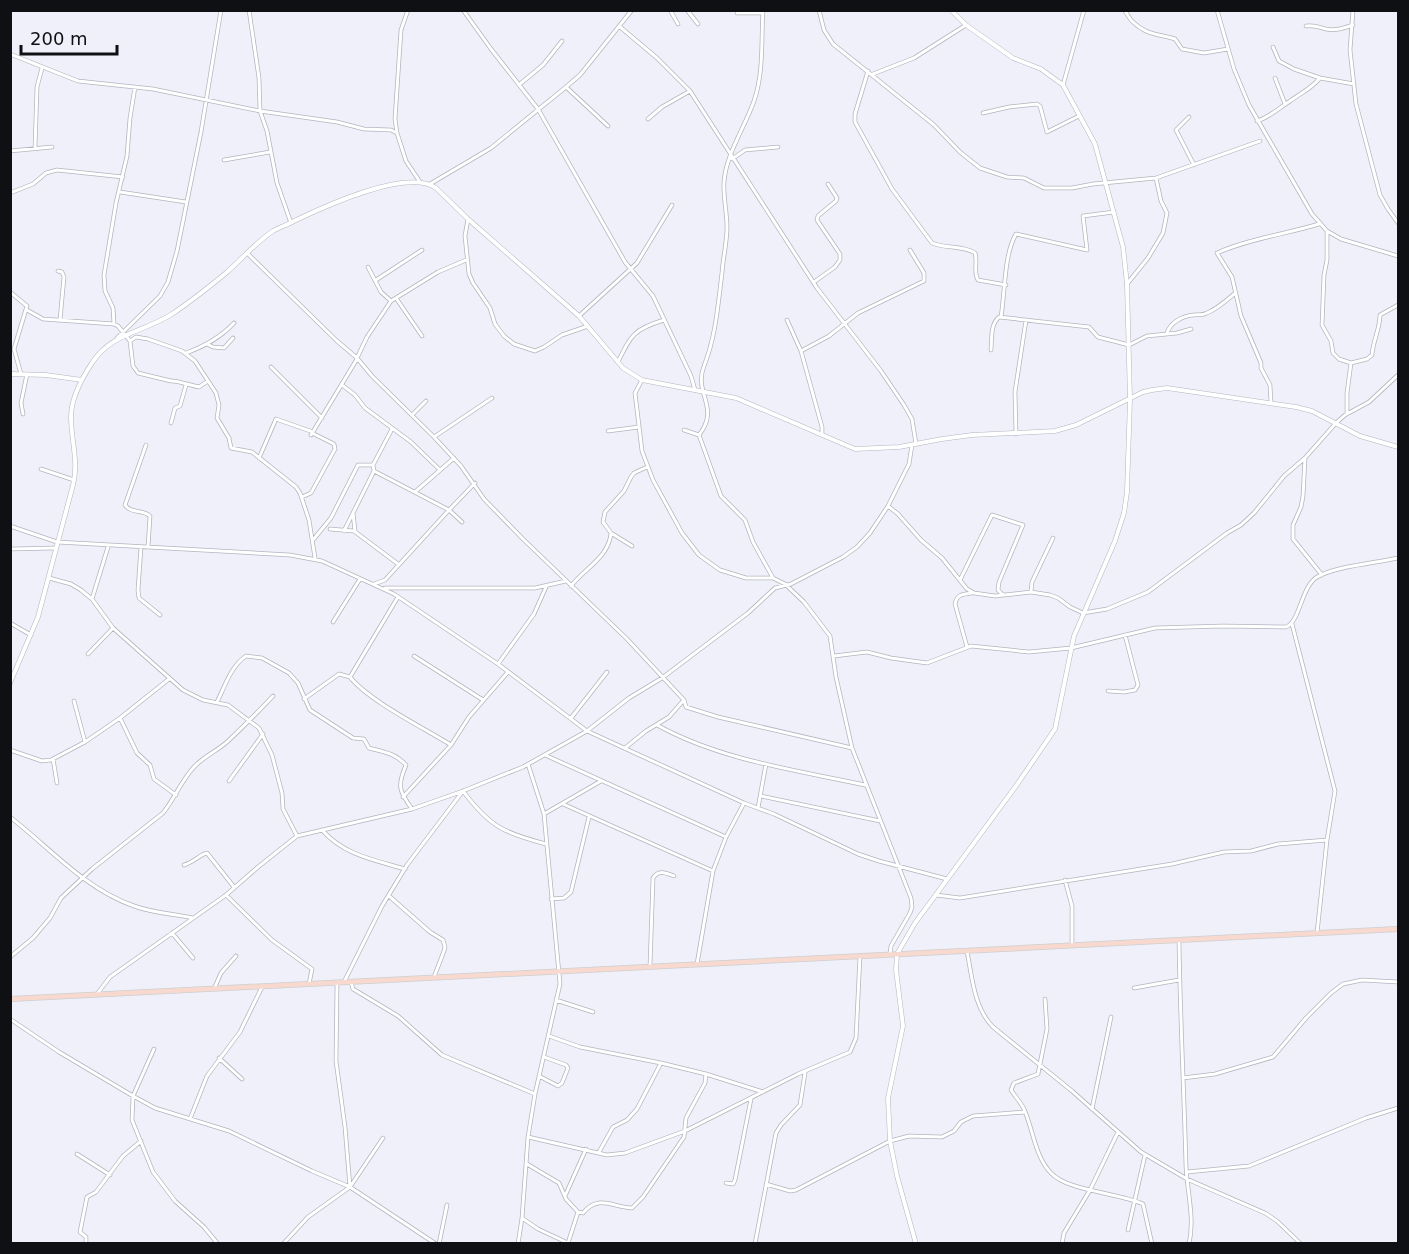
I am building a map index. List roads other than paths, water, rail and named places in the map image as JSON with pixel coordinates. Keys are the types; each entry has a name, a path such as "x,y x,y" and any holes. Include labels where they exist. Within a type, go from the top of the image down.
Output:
{"main road":[{"path":"10,999 1398,929"}],"street":[{"path":"10,682 31,635 49,578 74,480 76,464 71,416 82,380 102,350 124,333 160,296 168,282 177,250 221,10"},
{"path":"249,10 260,111 267,131 277,183 291,223"},
{"path":"408,10 401,30 395,110 397,133 406,161 420,182"},
{"path":"464,10 538,109 619,253 653,296 691,376 695,390"},
{"path":"430,184 491,148 567,87 580,75 632,10"},
{"path":"669,10 678,24"},
{"path":"687,10 698,24"},
{"path":"819,10 828,37 833,44 873,74 980,168 1007,177 1024,178 1044,188 1072,188 1156,178 1260,141"},
{"path":"916,1244 890,1141 888,1098 903,1026 896,970 897,954 902,943 946,879 1016,786 1055,729 1071,648 1124,513 1127,492 1130,399 1127,284 1123,247 1095,144 1063,85 1041,69 1014,58 966,25 951,10"},
{"path":"1063,85 1084,10"},
{"path":"1124,10 1130,20 1144,31 1175,39 1182,49 1204,53 1228,49"},
{"path":"1217,10 1234,69 1257,121 1312,214 1327,231 1351,244 1398,256"},
{"path":"1353,10 1350,50 1360,123 1380,195 1398,223"},
{"path":"699,435 709,417 703,392 703,369 710,354 716,323 726,246 727,206 724,183 731,158 754,99 761,71 763,12 737,12"},
{"path":"873,74 914,58 966,25"},
{"path":"1306,26 1315,25 1335,30 1353,25"},
{"path":"97,994 110,977 226,895 297,836 412,809 463,791 528,764 587,731 748,613 775,588 791,584 843,557 857,547 870,533 888,506 909,464 914,445 912,420 814,282 731,158 690,91 657,58 619,26"},
{"path":"520,84 543,65 562,41"},
{"path":"1273,47 1279,61 1294,69 1320,78 1354,84"},
{"path":"10,54 78,81 153,89 260,111 337,122 364,129 391,130 397,133"},
{"path":"36,148 37,87 42,68"},
{"path":"868,70 855,114 855,123 892,189 932,243 970,250 975,253 977,259 975,276 978,280 1006,285"},
{"path":"1275,78 1285,104"},
{"path":"1257,121 1267,118 1306,92 1320,78"},
{"path":"114,324 113,308 105,291 104,275 116,203 123,177 135,87"},
{"path":"567,87 608,126"},
{"path":"648,119 662,107 690,91"},
{"path":"984,113 1037,104 1040,106 1047,132 1081,115"},
{"path":"1189,117 1176,130 1194,165"},
{"path":"10,151 52,147"},
{"path":"731,158 745,150 778,147"},
{"path":"224,160 270,152"},
{"path":"10,193 33,184 46,173 57,170 123,177"},
{"path":"1127,284 1148,258 1163,233 1167,213 1161,201 1156,178"},
{"path":"124,333 151,325 170,315 225,273 275,230 369,190 420,182 430,184 579,316 623,368 642,380 744,401 855,449 914,445 972,435 1056,431 1076,425 1143,392 1167,388 1312,411 1360,436 1398,447"},
{"path":"814,282 835,267 840,260 840,254 817,220 818,216 837,198 828,184"},
{"path":"119,192 186,202"},
{"path":"579,316 631,270 647,249 672,205"},
{"path":"1001,317 1009,254 1016,234 1086,250 1083,216 1114,212"},
{"path":"468,219 465,227 466,260 473,283 488,304 495,324 504,336 514,344 535,351 562,335 588,326"},
{"path":"1271,403 1269,381 1240,316 1232,278 1217,253 1241,244 1273,237 1282,232 1320,224"},
{"path":"1327,231 1322,325 1331,341 1333,353 1340,359 1351,363 1367,359 1372,354 1374,339 1379,329 1380,315 1398,305"},
{"path":"376,280 422,250"},
{"path":"801,351 829,336 858,313 924,281 924,273 910,250"},
{"path":"247,253 357,358 434,437 475,483 484,499 627,639 684,700 686,707 852,748"},
{"path":"312,433 342,385 367,338 391,302 438,272 466,260"},
{"path":"368,267 381,292 391,302"},
{"path":"57,271 62,272 64,277 60,320"},
{"path":"11,292 23,302 27,310 44,318 114,324 130,341 133,366 138,373 199,387 208,381"},
{"path":"1167,333 1169,327 1180,319 1192,315 1203,315 1235,293"},
{"path":"396,298 422,336"},
{"path":"21,374 14,349 27,310"},
{"path":"991,350 992,328 996,318 1001,317 1089,327 1098,337 1129,345 1147,336 1191,329"},
{"path":"618,362 634,333 644,326 664,320"},
{"path":"787,320 801,351 822,427 821,436"},
{"path":"1016,434 1015,392 1026,320"},
{"path":"186,353 224,334 234,323"},
{"path":"130,341 136,337 148,339 186,353 195,362 216,393 219,405 217,418 229,438 231,447 252,452 296,487 302,497 315,558"},
{"path":"207,344 224,348 233,338"},
{"path":"1347,413 1351,363"},
{"path":"271,367 322,418"},
{"path":"10,374 82,380"},
{"path":"23,414 21,404 27,375"},
{"path":"888,506 942,558 967,589 974,593 985,596 1031,592 1058,598 1083,613 1107,609 1148,592 1241,525 1254,513 1284,476 1305,458 1336,423 1347,413 1369,402 1398,375"},
{"path":"642,380 635,393 642,451 653,480 682,532 695,550 720,570 735,576 750,579 773,578 784,584 804,602 830,636 836,677 852,748 911,898 912,908 891,946 890,954"},
{"path":"171,423 175,408 180,406 186,385"},
{"path":"342,385 355,394 365,408 411,442 439,469"},
{"path":"434,437 492,398"},
{"path":"412,416 426,401"},
{"path":"259,458 276,419 334,444 335,449 311,493 302,497"},
{"path":"608,431 639,428"},
{"path":"344,531 374,471 373,465 392,429"},
{"path":"684,430 699,435"},
{"path":"699,435 721,496 745,520 753,542 773,578"},
{"path":"146,445 125,505 131,510 144,512 150,516 148,548"},
{"path":"415,492 454,458"},
{"path":"1305,458 1304,496 1293,525 1293,539 1322,575"},
{"path":"313,540 331,518 358,465 373,465"},
{"path":"632,546 611,533 603,522 602,516 624,491 634,473 647,467"},
{"path":"41,469 74,480"},
{"path":"374,471 449,510 462,522"},
{"path":"374,584 385,580 475,483"},
{"path":"353,512 355,531"},
{"path":"960,580 992,515 1023,525 999,582 998,590 1002,595"},
{"path":"10,526 57,542 315,558 398,597 498,664 587,731 858,854 946,879"},
{"path":"330,529 355,531 398,564"},
{"path":"571,586 606,552 611,533"},
{"path":"1031,592 1032,582 1053,538"},
{"path":"92,599 108,546"},
{"path":"10,549 56,548"},
{"path":"141,548 139,598 160,615"},
{"path":"834,656 867,652 927,663 967,647 981,646 1029,652 1071,648 1155,628 1286,627 1292,623 1308,588 1322,575 1358,565 1398,558"},
{"path":"49,578 71,584 92,599 113,628 169,679 193,696 228,705 249,720 263,734 282,793 283,809 297,836"},
{"path":"333,622 360,579"},
{"path":"383,588 546,586 567,581"},
{"path":"498,664 534,614 546,586"},
{"path":"967,647 955,604 956,598 961,595 974,593"},
{"path":"350,677 398,597"},
{"path":"10,623 31,635"},
{"path":"1292,623 1335,791 1317,933"},
{"path":"88,654 113,628"},
{"path":"1108,692 1135,690 1138,685 1125,635"},
{"path":"216,702 240,660 246,656 262,658 289,673 297,683 310,710 353,738 364,739 369,748 395,754 404,762 406,765 399,781 403,797 412,809"},
{"path":"414,656 483,701"},
{"path":"403,797 451,745 469,717 508,672"},
{"path":"571,718 606,672"},
{"path":"304,699 339,674 350,677 357,686 370,695 451,745"},
{"path":"10,750 42,761 53,759 85,742 120,718 169,679"},
{"path":"10,957 33,938 50,918 61,898 120,845 163,813 195,765 225,744 273,696"},
{"path":"625,748 646,731 669,717 684,700"},
{"path":"74,701 85,742"},
{"path":"120,718 137,753 150,765 154,779 176,795"},
{"path":"657,725 700,746 766,764 866,786"},
{"path":"229,781 263,734"},
{"path":"545,755 726,837"},
{"path":"53,759 57,783"},
{"path":"518,1244 528,1137 535,1094 560,984 543,814 528,764"},
{"path":"758,808 766,764"},
{"path":"543,814 601,781"},
{"path":"463,791 480,813 499,828 514,836 546,844"},
{"path":"344,982 405,869 463,791"},
{"path":"761,796 879,821"},
{"path":"697,965 712,872 726,837 744,803"},
{"path":"562,804 712,872"},
{"path":"10,817 83,878 134,906 193,918"},
{"path":"551,899 564,898 571,892 589,817"},
{"path":"322,830 334,843 344,849 405,869"},
{"path":"936,894 960,898 1172,864 1224,852 1251,851 1278,844 1327,840"},
{"path":"184,866 207,853 234,887"},
{"path":"650,968 653,879 661,872 674,876"},
{"path":"1065,880 1072,906 1072,945"},
{"path":"226,895 272,940 312,969 309,984"},
{"path":"389,896 442,940 445,947 434,977"},
{"path":"172,933 193,958"},
{"path":"1179,939 1186,1172 1192,1229 1190,1244"},
{"path":"967,951 979,1004 987,1021 1145,1155 1187,1179 1265,1213 1301,1244"},
{"path":"214,989 222,973 236,956"},
{"path":"528,1137 607,1155 624,1153 685,1131 850,1052 854,1047 860,956"},
{"path":"1134,988 1179,980"},
{"path":"1183,1078 1232,1070 1274,1057 1306,1018 1330,993 1343,984 1362,980 1398,982"},
{"path":"337,982 336,1061 350,1187"},
{"path":"351,982 352,989 398,1016 442,1054 535,1094"},
{"path":"190,1119 207,1076 240,1032 262,987"},
{"path":"1046,999 1047,1029 1038,1074 1014,1083 1011,1090 1025,1112 1043,1163 1051,1174 1056,1178 1090,1190 1143,1204 1146,1209 1152,1244"},
{"path":"556,1000 593,1012"},
{"path":"1092,1109 1111,1017"},
{"path":"10,1019 59,1052 155,1108 230,1131 350,1187 438,1244 447,1205"},
{"path":"549,1036 580,1047 706,1074 763,1092"},
{"path":"154,1048 133,1096 132,1120 153,1172 170,1196 204,1227 218,1244"},
{"path":"539,1076 558,1086 562,1083 568,1068 566,1065 543,1057"},
{"path":"219,1058 242,1078"},
{"path":"598,1153 613,1127 627,1120 637,1109 661,1063"},
{"path":"755,1244 776,1133 800,1105 805,1072"},
{"path":"527,1164 559,1183 565,1196 578,1212 583,1213 590,1204 596,1203 632,1208 643,1197 679,1144 685,1131 686,1118 705,1083 706,1074"},
{"path":"726,1183 733,1184 735,1180 751,1099"},
{"path":"1186,1172 1249,1166 1366,1118 1398,1108"},
{"path":"766,1184 790,1191 796,1190 890,1141 909,1136 942,1137 973,1116 1025,1112"},
{"path":"1062,1244 1064,1233 1090,1190 1118,1132"},
{"path":"283,1244 308,1217 350,1187 383,1138"},
{"path":"86,1244 86,1237 80,1232 87,1197 96,1192 123,1156 141,1141"},
{"path":"565,1196 586,1149"},
{"path":"77,1154 110,1175"},
{"path":"1128,1230 1145,1155"},
{"path":"522,1218 568,1243 578,1212"}]}
